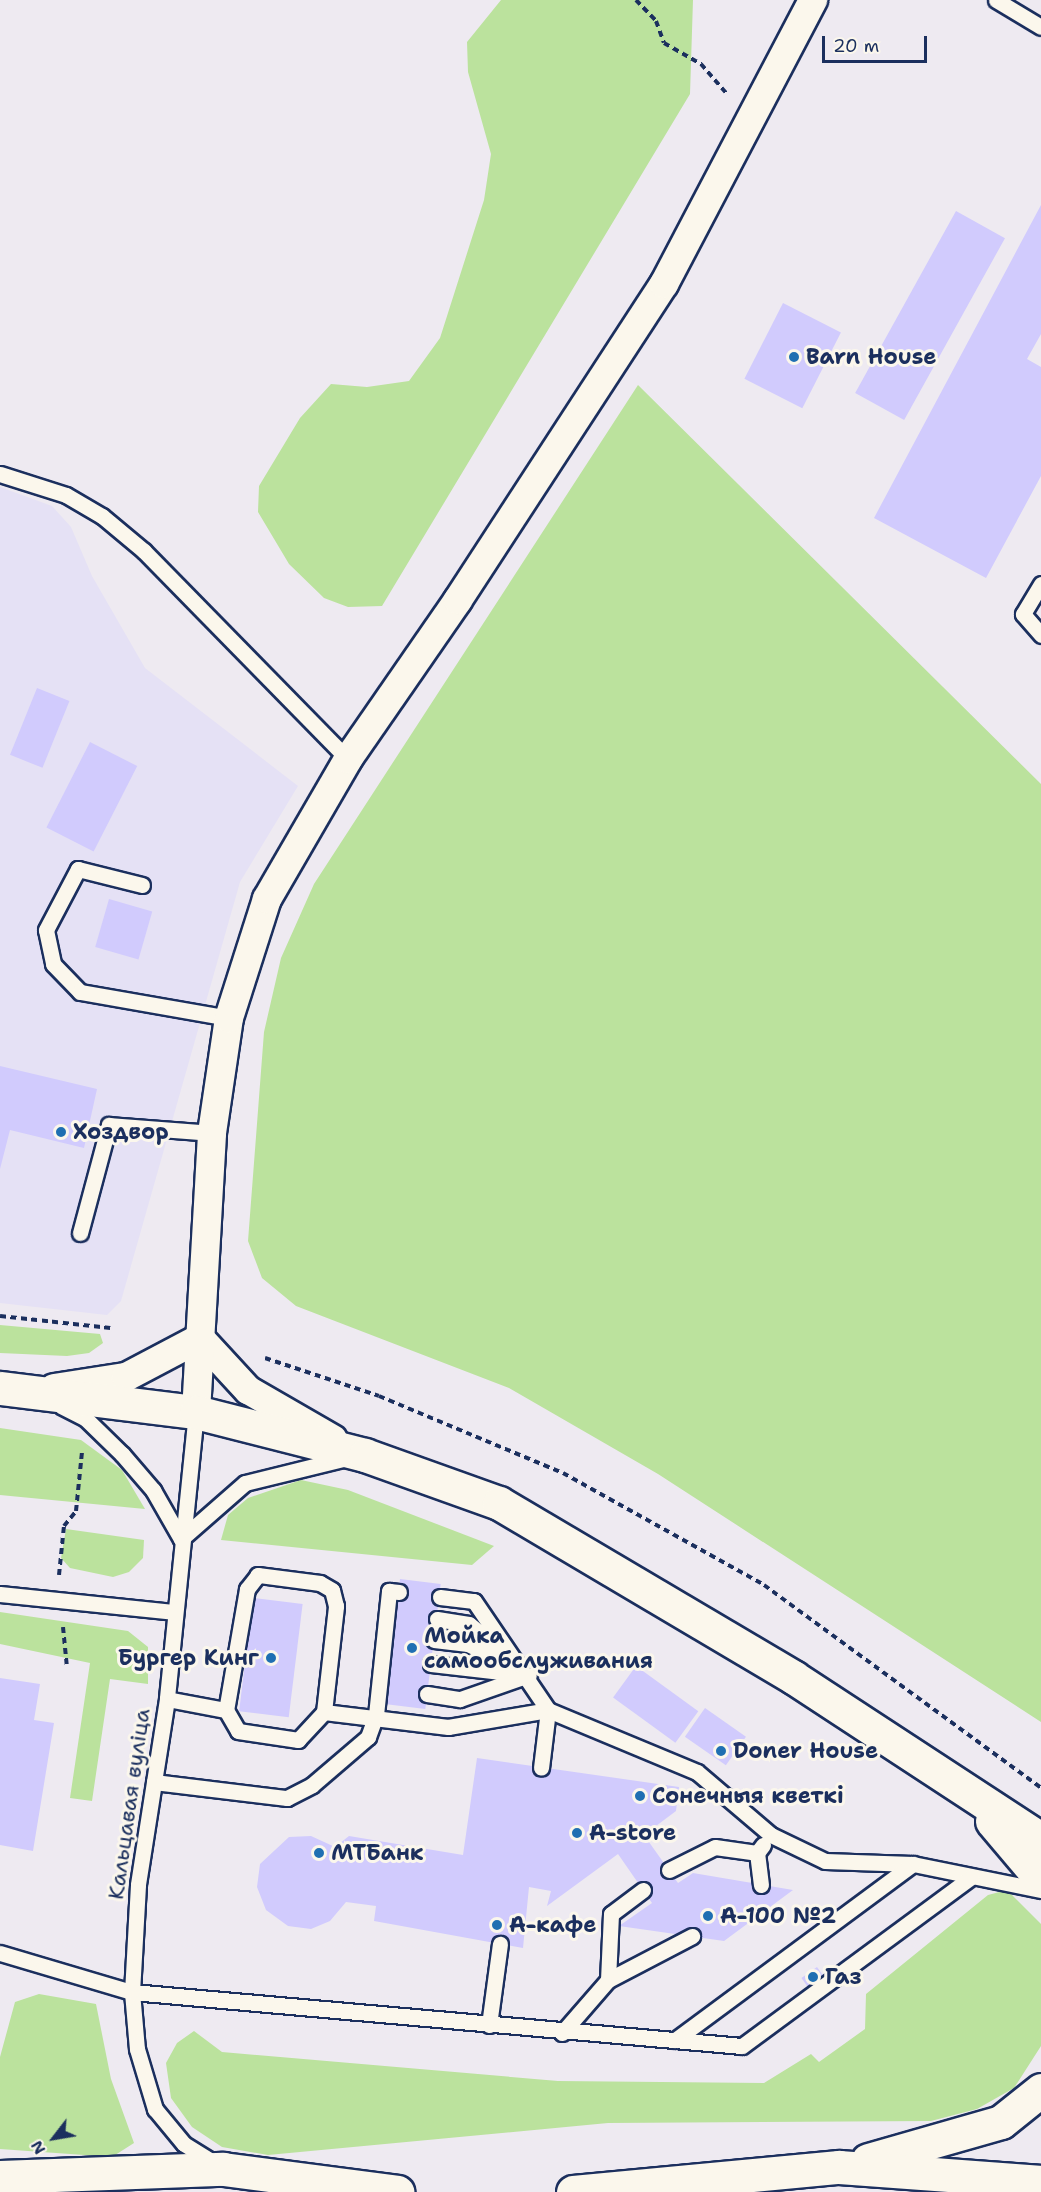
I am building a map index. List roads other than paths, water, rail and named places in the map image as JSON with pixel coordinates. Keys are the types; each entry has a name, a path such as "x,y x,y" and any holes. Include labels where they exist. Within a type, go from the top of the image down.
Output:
{"highway":[{"path":"15,1389 196,1412 365,1455 499,1503 793,1677 1041,1839"},
{"path":"964,1790 1041,1879"},
{"path":"839,2167 1001,2122 1041,2090"},
{"path":"573,2192 839,2167 1041,2182"},
{"path":"0,2177 223,2169 397,2192"}],"street":[{"path":"196,1412 212,1133 229,1018 267,899 348,759 458,600 664,284 753,114 804,6"},
{"path":"15,1389 126,1377 200,1338"},
{"path":"200,1338 248,1390 365,1455"}],"lane":[{"path":"996,0 1041,27"},
{"path":"0,474 66,495 102,516 144,551 348,759"},
{"path":"1041,584 1023,614 1041,635"},
{"path":"142,885 78,869 46,930 53,964 80,992 229,1018"},
{"path":"80,1233 109,1125 212,1133"},
{"path":"15,1389 93,1425 153,1490 182,1539 245,1483 294,1466 365,1455"},
{"name":"Кальцавая вуліца","path":"196,1412 173,1612 167,1699 138,1886 132,1992 137,2049 155,2109 184,2144 223,2169"},
{"path":"258,1575 320,1583 333,1590 336,1606 324,1712 298,1740 238,1731 226,1710 247,1589 258,1575"},
{"path":"154,1782 287,1798 312,1785 368,1737 382,1687 391,1610 389,1591 399,1592"},
{"path":"0,1594 173,1612"},
{"path":"440,1597 474,1601 530,1675 548,1710 541,1768"},
{"path":"437,1619 469,1624 530,1675"},
{"path":"434,1640 468,1644 530,1675"},
{"path":"431,1664 530,1675"},
{"path":"427,1694 460,1699 530,1675"},
{"path":"167,1699 226,1710"},
{"path":"324,1712 376,1715 448,1727 548,1710 697,1772 771,1835 825,1861 913,1864 1041,1890"},
{"path":"761,1885 757,1853 771,1835"},
{"path":"669,1869 715,1846 757,1853"},
{"path":"675,2040 913,1864"},
{"path":"0,1953 132,1992 562,2033 742,2046 971,1877"},
{"path":"608,1980 612,1914 643,1890"},
{"path":"562,2033 608,1980 692,1936"},
{"path":"489,2025 500,1944"}],"place":[{"name":"Barn House","path":"794,357"},
{"name":"Хоздвор","path":"61,1132"},
{"name":"Мойка самообслуживания","path":"412,1648"},
{"name":"Бургер Кинг","path":"271,1658"},
{"name":"Doner House","path":"721,1751"},
{"name":"Сонечныя кветкі","path":"640,1796"},
{"name":"A-store","path":"577,1833"},
{"name":"МТБанк","path":"319,1853"},
{"name":"А-100 №2","path":"708,1916"},
{"name":"А-кафе","path":"497,1925"},
{"name":"Газ","path":"813,1977"}]}
